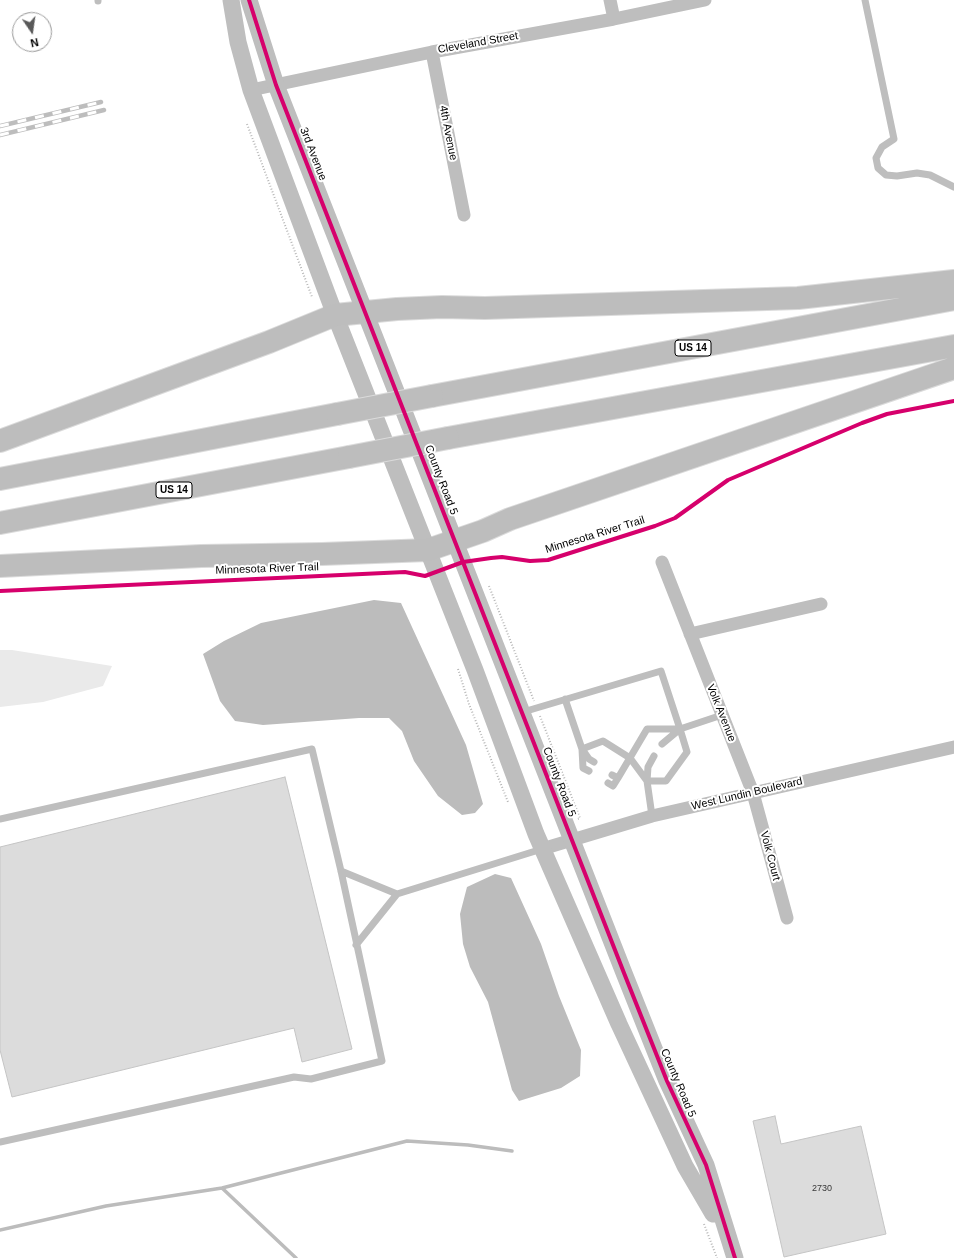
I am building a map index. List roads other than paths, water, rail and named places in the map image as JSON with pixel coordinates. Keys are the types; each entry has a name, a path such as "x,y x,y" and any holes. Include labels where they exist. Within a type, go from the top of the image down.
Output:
{"highway":[{"path":"0,441 254,348 334,315 442,307 485,308 798,298 954,281"},
{"name":"US 14","path":"0,479 432,396 954,299"},
{"name":"US 14","path":"0,523 448,438 954,346"},
{"path":"0,566 201,556 428,550 510,519 954,368"}],"street":[{"path":"231,0 238,42 251,90 334,315"},
{"name":"3rd Avenue","path":"249,0 276,85 365,312"},
{"path":"610,0 614,19"},
{"name":"Cleveland Street","path":"251,90 432,52 614,19 705,0"},
{"name":"4th Avenue","path":"432,52 464,215"},
{"name":"County Road 5","path":"365,312 667,1081 706,1165 728,1241 735,1258"},
{"name":"County Road 5","path":"334,315 428,550 542,849 619,1024 685,1166 728,1241"},
{"name":"Volk Avenue","path":"662,562 753,793"},
{"path":"690,634 821,604"},
{"name":"West Lundin Boulevard","path":"542,849 571,839 652,816 954,748"},
{"name":"Volk Court","path":"753,793 787,918"}],"lane":[{"path":"865,0 894,139 882,147 876,158 878,168 886,175 897,176 917,173 930,175 941,182 954,187"},
{"path":"523,712 661,671 687,752 666,781 646,781"},
{"path":"565,699 582,750 583,768 589,771"},
{"path":"608,783 612,786 615,776 630,758 648,729 680,729 722,715"},
{"path":"662,744 680,729"},
{"path":"582,750 603,741 630,758 646,781"},
{"path":"0,819 312,749 341,871 382,1061 311,1079 294,1077 0,1142"},
{"path":"582,750 589,759 594,762"},
{"path":"652,816 646,781 648,767 654,756"},
{"path":"356,945 397,894 542,849"},
{"path":"341,871 397,894"}],"waterway":[{"path":"0,1230 106,1206 222,1188 407,1141 468,1145 512,1151"},
{"path":"222,1188 296,1258"}],"railway":[{"path":"0,126 101,102"},
{"path":"0,135 104,110"}]}
